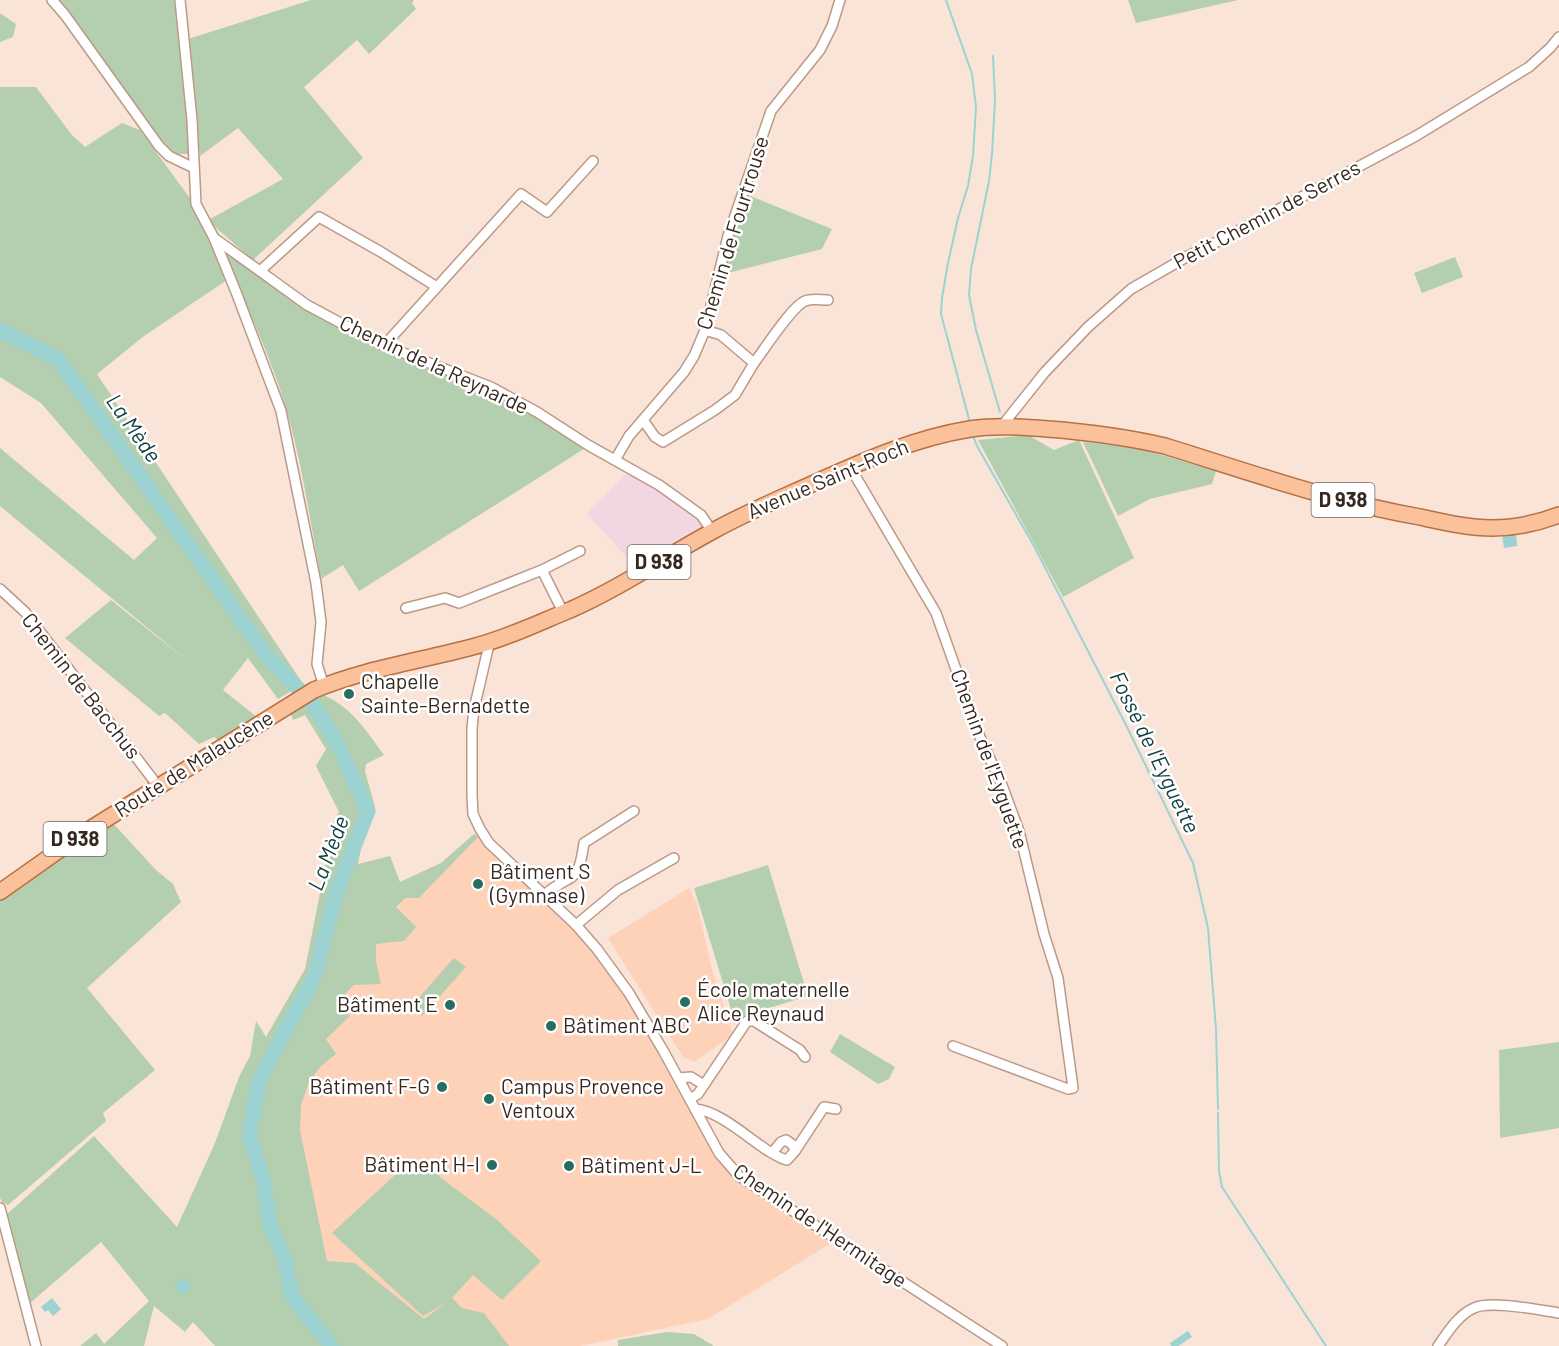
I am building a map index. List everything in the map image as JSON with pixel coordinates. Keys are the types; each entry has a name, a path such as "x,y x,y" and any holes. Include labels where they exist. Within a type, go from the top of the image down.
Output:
{"main road":[{"name":"Avenue Saint-Roch","path":"300,698 319,688 487,643 563,612 613,588 747,513 850,467 894,448 972,429 1004,427 1131,438 1165,446 1330,496 1437,521 1492,528 1535,522 1559,515"},
{"name":"Route de Malaucène","path":"0,892 74,839 300,698"}],"street":[{"path":"52,0 159,146 169,156 194,168"},
{"path":"180,0 192,120 196,204 214,238 281,411 316,583 321,622 317,664 319,688"},
{"name":"Chemin de Fourtrouse","path":"615,460 621,447 688,366 705,330 728,236 771,111 820,50 832,26 840,0"},
{"name":"Petit Chemin de Serres","path":"1004,427 1005,422 1045,372 1088,327 1131,289 1179,261 1416,136 1529,67 1559,37"},
{"path":"386,346 521,194 547,212 593,161"},
{"path":"260,271 319,217 437,287"},
{"name":"Chemin de la Reynarde","path":"214,238 307,305 386,346 491,387 537,412 651,480 698,512 712,531"},
{"path":"643,420 655,436 663,442 715,410 735,395 754,363 802,302 812,299 828,300"},
{"path":"705,330 721,335 754,363"},
{"name":"Chemin de l'Eyguette","path":"850,467 936,613 980,737 1002,785 1019,831 1044,934 1058,978 1073,1088 1068,1089 953,1046"},
{"path":"406,608 445,598 459,603 543,570 580,551"},
{"path":"543,570 563,612"},
{"name":"Chemin de Bacchus","path":"0,589 26,612 158,786"},
{"name":"Chemin de l'Hermitage","path":"487,643 488,649 474,709 471,767 473,814 489,843 576,925 597,949 629,993 679,1078 719,1153 739,1176 1002,1346"},
{"path":"544,895 575,876 579,870 584,843 634,810"},
{"path":"576,925 618,890 674,858"},
{"path":"690,1099 698,1094 743,1026 751,1020 800,1050 805,1057"},
{"path":"679,1078 692,1077 704,1085"},
{"path":"695,1109 713,1115 783,1160 787,1160 795,1151 824,1107 836,1109"},
{"path":"772,1153 781,1142 786,1140 793,1145 795,1151"},
{"path":"0,1208 36,1346"},
{"path":"1438,1346 1463,1315 1475,1307 1487,1304 1559,1313"}],"shaded area":[{"path":"625,475 636,475 698,517 706,530 637,568 587,514"},
{"name":"Campus Provence Ventoux","path":"478,832 585,941 631,1002 717,1156 728,1171 741,1183 833,1242 708,1319 580,1346 441,1346 333,1294 287,1070 400,882 441,863"},
{"name":"École maternelle Alice Reynaud","path":"689,888 697,904 712,969 733,1035 694,1062 683,1057 608,938"}],"green space":[{"path":"57,0 175,0 192,149 187,154 175,154 163,146 135,109 80,26"},
{"path":"311,0 414,0 412,3 416,9 369,54 357,40 304,87 363,158 253,260 214,226 210,219 283,179 238,128 200,156 188,39"},
{"path":"1128,0 1238,0 1136,23"},
{"path":"0,13 16,24 13,37 0,42"},
{"path":"0,87 36,87 71,134 85,147 122,123 140,130 192,201 227,280 144,336 97,374 303,684 278,699 248,658 223,690 257,717 218,740 214,737 199,744 165,713 159,716 65,638 111,600 190,663 0,506 0,448 134,560 157,538 41,403 0,377"},
{"path":"748,195 832,229 822,249 720,275"},
{"path":"223,248 297,303 490,388 587,447 359,591 343,565 321,579 301,469 285,405"},
{"path":"1455,257 1463,277 1422,293 1414,273"},
{"path":"1028,435 1054,450 1079,440 1134,558 1063,597 978,440"},
{"path":"1083,442 1138,448 1216,471 1212,484 1150,499 1118,516"},
{"path":"323,695 350,713 384,755 366,764 365,771 375,807 363,838 358,864 390,856 400,882 441,863 474,834 478,837 419,898 405,898 396,907 416,927 404,941 376,944 376,961 381,984 354,985 339,1000 350,1016 326,1039 336,1054 320,1067 309,1082 301,1105 300,1130 327,1261 355,1263 424,1319 446,1303 423,1316 332,1233 395,1175 433,1167 441,1178 496,1219 541,1261 502,1300 473,1275 452,1298 462,1308 484,1313 509,1346 215,1346 193,1322 185,1332 154,1306 144,1346 80,1346 96,1333 104,1344 149,1301 101,1242 29,1304 5,1216 94,1136 177,1227 215,1143 239,1077 250,1056 256,1021 266,1037 305,969 334,822 339,812 316,766 326,749 305,715 293,720 290,711"},
{"path":"111,821 156,870 173,884 181,902 87,988 155,1070 103,1113 106,1121 8,1205 0,1198 0,897"},
{"path":"768,865 808,996 734,1019 694,888"},
{"path":"454,958 466,967 422,1016 414,1003"},
{"path":"840,1034 895,1067 889,1079 878,1084 830,1052"},
{"path":"1559,1042 1559,1128 1500,1138 1499,1050"},
{"path":"667,1332 694,1334 714,1346 618,1346 618,1340"}],"water":[{"path":"1516,533 1517,546 1504,548 1502,535"},
{"path":"183,1277 192,1287 183,1295 174,1286"},
{"path":"52,1298 61,1309 53,1316 41,1307"},
{"path":"1188,1331 1192,1337 1178,1346 1171,1346 1170,1343"}],"waterway":[{"name":"Fossé de l'Eyguette","path":"946,0 972,74 976,107 973,156 968,186 948,263 941,314 970,423"},
{"path":"993,56 995,100 992,154 989,181 971,269 969,295 976,330 1000,412"},
{"name":"La Mède","path":"0,330 58,359 265,654 312,703 338,745 368,811 336,893 315,976 260,1078 249,1134 263,1178 270,1225 283,1254 293,1298 332,1346"},
{"name":"Fossé de l'Eyguette","path":"973,436 1034,546 1127,727 1193,863 1208,928 1216,1029 1218,1109"},
{"name":"Fossé de l'Eyguette","path":"1218,1113 1219,1171 1222,1187 1326,1346"}],"place":[{"name":"Chapelle Sainte-Bernadette","path":"349,694"},
{"name":"Bâtiment S (Gymnase)","path":"478,884"},
{"name":"École maternelle Alice Reynaud","path":"685,1002"},
{"name":"Bâtiment E","path":"450,1005"},
{"name":"Bâtiment ABC","path":"551,1026"},
{"name":"Bâtiment F-G","path":"442,1087"},
{"name":"Campus Provence Ventoux","path":"489,1099"},
{"name":"Bâtiment H-I","path":"492,1165"},
{"name":"Bâtiment J-L","path":"569,1166"}]}
